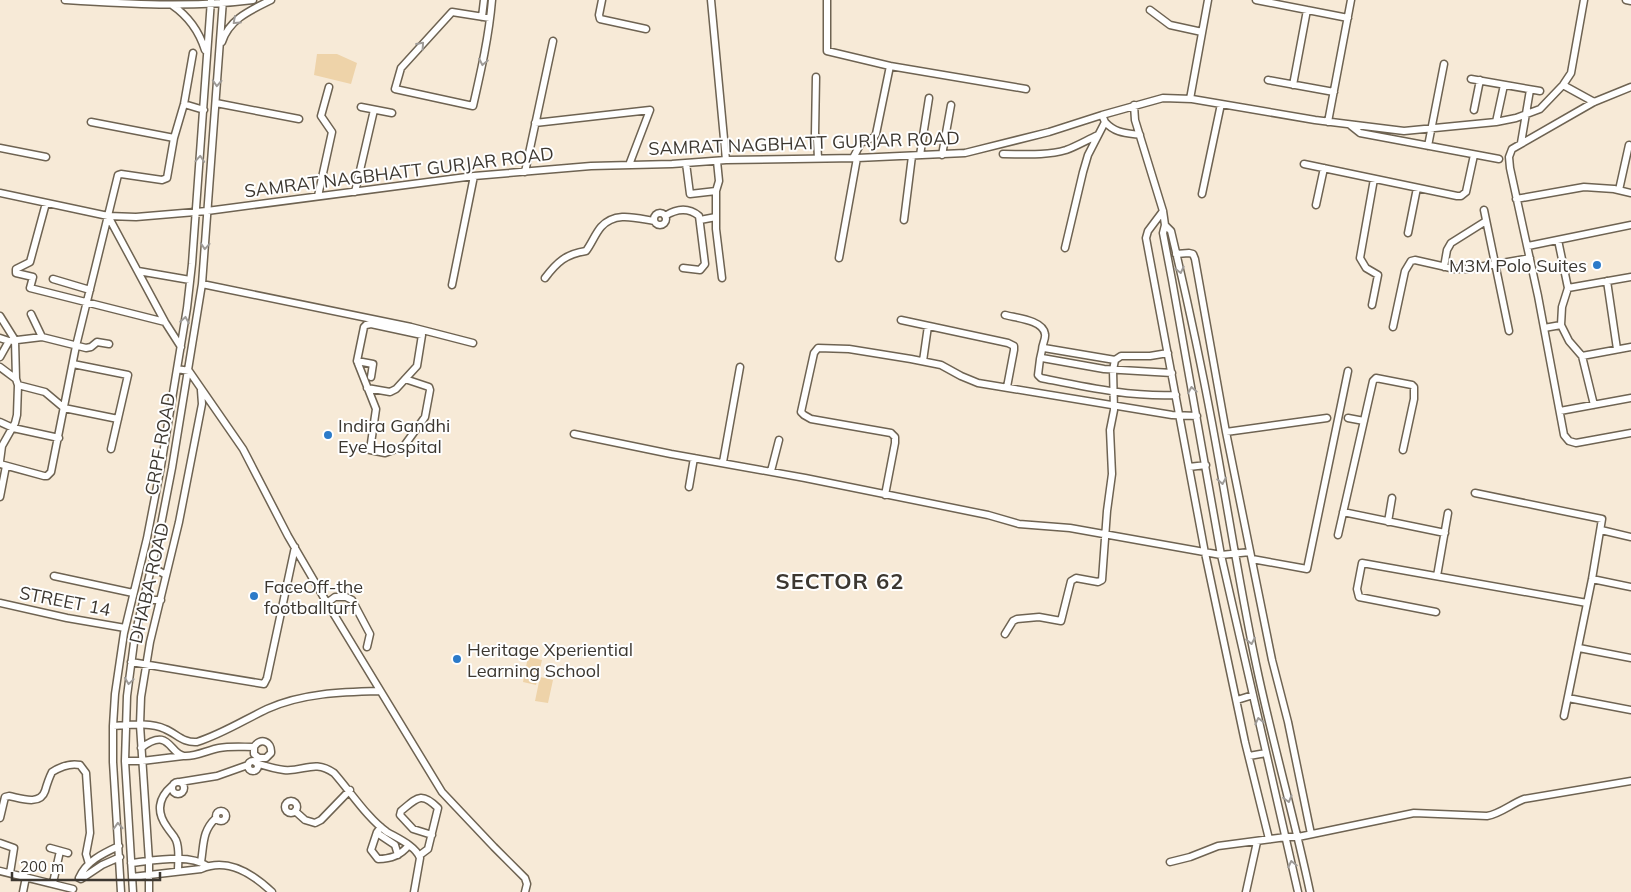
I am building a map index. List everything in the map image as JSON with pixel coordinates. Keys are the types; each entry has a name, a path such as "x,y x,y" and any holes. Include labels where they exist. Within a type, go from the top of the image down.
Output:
{"street":[{"path":"64,0 172,5 253,0"},
{"path":"218,57 229,28 247,12 270,0"},
{"path":"482,17 484,0"},
{"path":"490,18 452,12 401,68 395,88 473,106 490,18 492,0"},
{"path":"602,0 600,19 646,29"},
{"path":"711,0 726,160"},
{"path":"827,0 827,52 890,66 1026,90"},
{"path":"1190,99 1208,0"},
{"path":"1256,0 1348,18"},
{"path":"1328,122 1352,0"},
{"name":"SAMRAT NAGBHATT GURJAR ROAD","path":"0,193 108,216 126,217 208,211 474,176 591,166 726,160 942,155 965,153 1040,134 1102,114 1163,98 1190,99 1328,122 1404,131 1496,122 1526,115 1540,109 1563,85 1570,73 1584,0"},
{"path":"1626,0 1631,1"},
{"path":"121,892 114,768 113,726 115,694 125,628 148,532 181,347 190,280 196,212 211,2"},
{"name":"CRPF ROAD","path":"133,892 125,764 127,696 135,635 152,566 172,468 202,284 223,2"},
{"path":"172,5 182,12 194,27 205,48 206,56"},
{"path":"1150,10 1170,25 1202,32"},
{"path":"1293,85 1307,10"},
{"path":"525,172 552,41"},
{"path":"2,464 47,476 51,472 76,346 118,175 162,180 167,178 174,138 184,104 193,53"},
{"path":"1428,146 1444,64"},
{"path":"839,258 855,158 861,143 874,137 876,134 890,66"},
{"path":"816,76 815,134 818,158"},
{"path":"1471,79 1540,91"},
{"path":"1268,80 1334,92"},
{"path":"1474,110 1480,80"},
{"path":"1496,122 1504,85"},
{"path":"1563,85 1594,102"},
{"path":"318,196 332,132 321,116 330,87"},
{"path":"1631,87 1594,102 1512,149 1509,157 1516,199 1528,246 1544,328 1562,431 1569,441 1576,443 1631,433"},
{"path":"1521,144 1530,90"},
{"path":"920,155 929,98"},
{"path":"216,103 299,119"},
{"path":"184,104 204,110"},
{"path":"942,155 951,104"},
{"path":"1202,194 1221,104"},
{"path":"1134,105 1135,120 1163,211 1165,225 1162,233 1221,555 1298,892"},
{"path":"361,107 392,113"},
{"path":"355,192 374,110"},
{"path":"535,123 650,110 629,165"},
{"path":"1102,114 1105,122 1118,132 1140,135"},
{"path":"91,122 174,138"},
{"path":"1065,248 1088,155 1105,122"},
{"path":"1350,125 1360,133 1499,160"},
{"path":"1003,154 1063,151 1099,134"},
{"path":"1619,190 1629,145"},
{"path":"0,148 46,158"},
{"path":"1304,164 1457,196 1465,194 1474,155"},
{"path":"904,220 912,156"},
{"path":"717,161 719,181 716,191 716,217 722,278"},
{"path":"686,163 690,194 716,191"},
{"path":"1316,205 1324,168"},
{"path":"452,285 474,176"},
{"path":"1372,306 1378,275 1366,268 1360,258 1374,179"},
{"path":"1516,199 1584,186 1631,192"},
{"path":"1408,233 1416,188"},
{"path":"46,203 30,262 16,268 16,273 33,277 30,288 165,322"},
{"path":"545,278 554,266 568,256 573,253 586,251 602,225 614,218 628,216 654,221 658,225 665,222 665,216 674,211 682,210 699,216 705,264 700,270 683,268"},
{"path":"1484,210 1509,331"},
{"path":"1163,211 1148,231 1146,238 1205,553 1269,839"},
{"path":"108,216 165,322 181,347"},
{"path":"700,220 716,217"},
{"path":"1444,267 1447,250 1451,243 1486,221"},
{"path":"1165,225 1171,231 1211,419 1234,554 1256,664 1310,892"},
{"path":"1528,246 1631,225"},
{"path":"1558,240 1568,288 1562,306 1561,325 1569,342 1582,356 1594,405"},
{"path":"1176,254 1193,254 1195,260 1226,432 1272,660 1288,722 1311,834"},
{"path":"1393,328 1409,263 1415,260 1444,267 1467,269 1530,258"},
{"path":"138,271 190,280"},
{"path":"1568,288 1631,277"},
{"path":"53,279 90,290"},
{"path":"1607,282 1616,349"},
{"path":"202,284 473,343"},
{"path":"31,314 42,337"},
{"path":"1005,315 1036,323 1045,332 1037,370 1041,378 1113,392 1156,395 1176,394"},
{"path":"0,316 12,340 17,382 17,415 13,428 2,446 0,497"},
{"path":"901,320 992,338 1014,346 1007,387"},
{"path":"368,388 390,392 396,389 417,366 423,336 413,330 371,324 366,325 357,361 376,409 370,450 385,453 404,446 425,417 429,387 406,379"},
{"path":"1544,328 1561,325"},
{"path":"923,361 928,326"},
{"path":"0,338 12,340 42,337 89,348 97,342 109,344"},
{"path":"0,357 12,340"},
{"path":"1582,356 1631,347"},
{"path":"885,495 895,443 895,438 891,433 811,418 801,412 814,353 818,348 849,349 923,361 941,366 978,383 1180,416 1197,416"},
{"path":"1042,350 1044,348 1052,348 1115,360 1121,356 1150,356 1168,353"},
{"path":"1040,359 1113,370 1172,373"},
{"path":"1005,634 1013,621 1017,619 1039,616 1061,622 1070,581 1076,578 1098,582 1102,580 1112,474 1110,430 1114,405 1113,370 1115,360"},
{"path":"357,361 373,364 371,377"},
{"path":"73,364 128,375 111,449"},
{"path":"0,366 17,382 45,392 64,408 118,419"},
{"path":"722,462 740,367"},
{"path":"177,369 189,371 243,449 327,603 442,792 525,878 525,892"},
{"path":"574,434 771,471 988,515 1025,525 1070,528 1205,553 1251,556 1307,569 1348,371"},
{"path":"1338,535 1375,378 1414,387 1403,450"},
{"name":"DHABA ROAD","path":"149,892 149,861 140,726 141,697 150,642 161,600 202,404 202,389"},
{"path":"1560,411 1631,398"},
{"path":"1226,432 1327,418"},
{"path":"1348,418 1364,421"},
{"path":"1211,419 1225,425"},
{"path":"0,422 13,428 59,438"},
{"path":"771,471 779,440"},
{"path":"1217,454 1228,442"},
{"path":"689,487 694,458"},
{"path":"1189,467 1206,465"},
{"path":"1475,493 1599,517 1603,521 1564,716"},
{"path":"1388,522 1392,498"},
{"path":"1343,512 1445,533"},
{"path":"1438,576 1448,513"},
{"path":"1601,530 1631,537"},
{"path":"131,662 264,684 267,678 295,547"},
{"path":"1436,612 1359,597 1357,589 1361,566 1364,563 1587,603"},
{"path":"152,566 166,576"},
{"path":"54,576 133,593"},
{"path":"1592,579 1631,587"},
{"path":"327,603 335,596 346,597 352,600 369,629 370,634 367,647"},
{"path":"144,600 161,600"},
{"name":"STREET 14","path":"0,603 67,618 125,628"},
{"path":"1579,648 1631,658"},
{"path":"113,726 158,726 186,741 197,742 268,709 298,698 329,693 380,691"},
{"path":"1237,700 1253,695"},
{"path":"1568,698 1631,710"},
{"path":"141,748 156,741 164,740 184,756"},
{"path":"114,768 125,764 184,756 222,747 254,747"},
{"path":"1249,756 1266,753"},
{"path":"178,871 177,842 165,825 160,813 162,797 174,783 217,776 248,765 252,761 283,770 323,766 334,773 374,820 379,830 395,845 398,855"},
{"path":"0,818 5,797 39,799 44,794 52,772 73,764 80,765 86,773 90,833 86,854 89,864"},
{"path":"1170,862 1190,857 1218,846 1298,837 1414,814 1493,815 1524,799 1631,781"},
{"path":"172,786 175,793 181,793 184,788 180,782"},
{"path":"295,811 305,820 315,823 321,820 350,790"},
{"path":"420,855 428,849 432,835 438,808 429,799 417,798 401,811 400,816 414,829 432,835"},
{"path":"132,877 201,869 204,864 205,832 216,818"},
{"path":"379,830 416,850 420,855 414,892"},
{"path":"379,830 371,850 378,859 398,855 408,846"},
{"path":"1246,892 1257,842"},
{"path":"0,843 14,848 10,873"},
{"path":"80,879 79,876 89,864 101,854 119,846"},
{"path":"50,848 68,853"},
{"path":"53,883 60,851"},
{"path":"101,854 105,864"},
{"path":"0,871 53,883 72,890 80,879 120,857"},
{"path":"131,863 178,860 227,866 244,870 272,892"},
{"path":"23,892 26,876"}],"shaded area":[{"path":"317,54 337,54 357,63 351,84 314,75"},
{"path":"528,657 542,660 536,685 523,682"},
{"path":"540,677 553,680 548,703 535,701"}],"place":[{"name":"M3M Polo Suites","path":"1597,265"},
{"name":"Indira Gandhi Eye Hospital","path":"328,435"},
{"name":"FaceOff-the footballturf","path":"254,596"},
{"name":"Heritage Xperiential Learning School","path":"457,659"}],"district":[{"name":"SECTOR 62","path":"840,581"}]}
